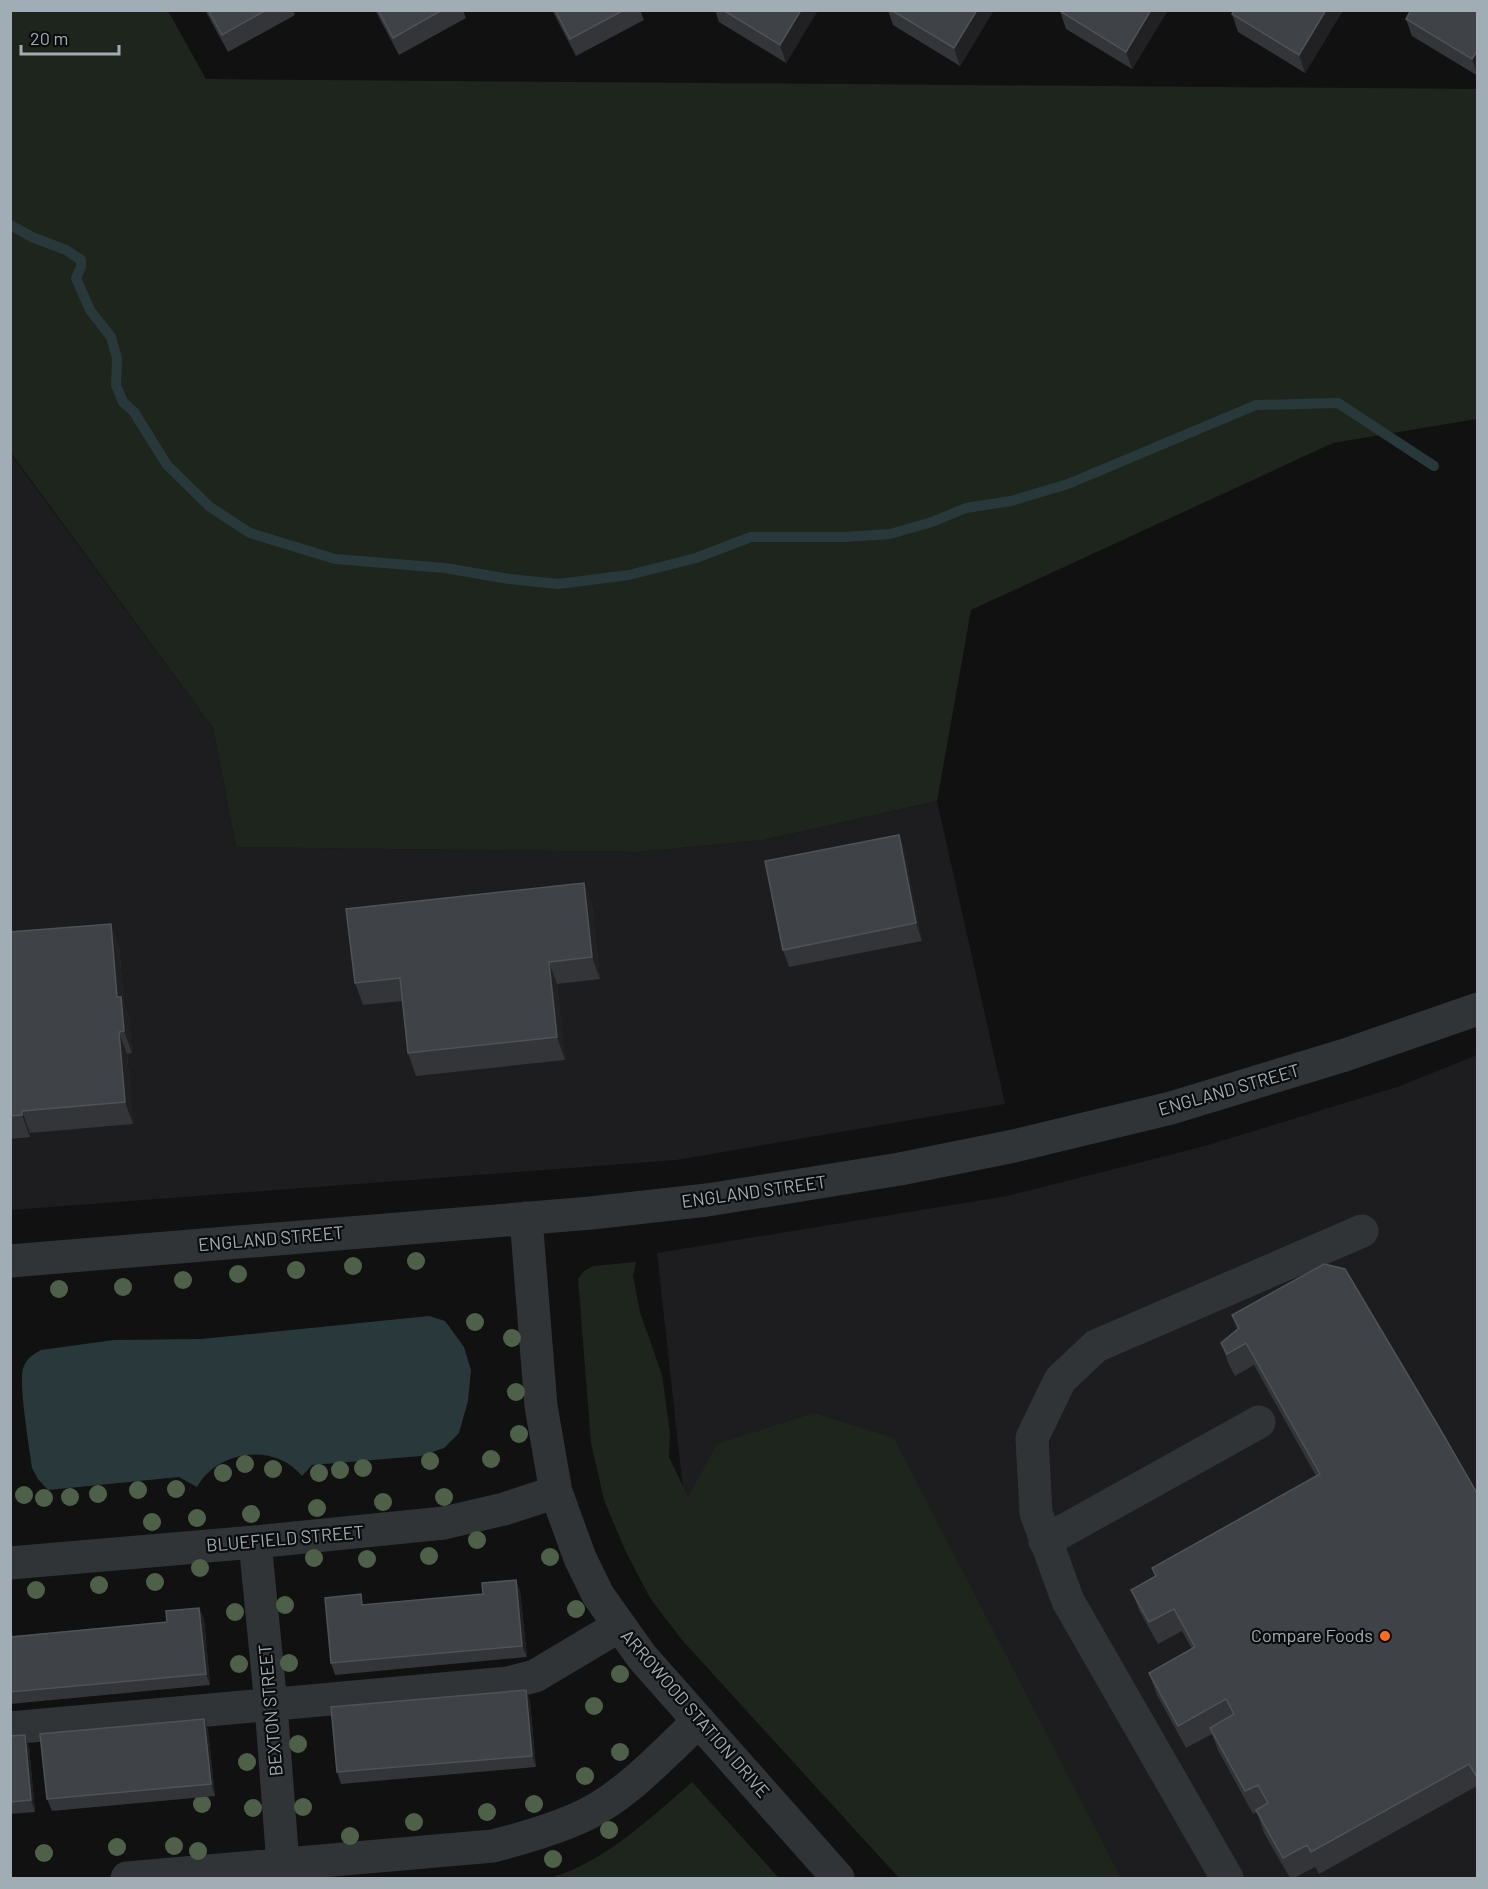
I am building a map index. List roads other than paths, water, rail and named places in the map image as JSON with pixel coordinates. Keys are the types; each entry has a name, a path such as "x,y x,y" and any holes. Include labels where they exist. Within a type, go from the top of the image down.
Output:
{"street":[{"name":"ENGLAND STREET","path":"10,1261 526,1218 707,1200 900,1170 1014,1146 1194,1101 1345,1055 1478,1009"},
{"name":"ARROWOOD STATION DRIVE","path":"526,1218 541,1406 556,1492 580,1558 598,1595 642,1657 838,1878"},
{"path":"1227,1878 1068,1601 1036,1514 1032,1438 1060,1380 1096,1346 1362,1232"},
{"path":"1045,1541 1259,1422"},
{"name":"BLUEFIELD STREET","path":"10,1563 444,1523 504,1509 556,1492"},
{"name":"BEXTON STREET","path":"255,1542 284,1872"},
{"path":"10,1728 508,1683 535,1676 619,1626"},
{"path":"127,1878 284,1872 493,1846 544,1832 586,1814 625,1789 699,1721"}],"waterway":[{"path":"10,225 32,237 66,250 81,260 81,267 76,278 90,310 111,337 117,358 116,385 123,402 134,412 167,465 210,507 250,533 335,559 445,568 509,579 558,584 629,575 696,558 751,537 844,537 890,534 932,522 966,508 1011,501 1068,484 1256,405 1338,403 1434,466"}],"place":[{"name":"Compare Foods","path":"1385,1636"}]}
